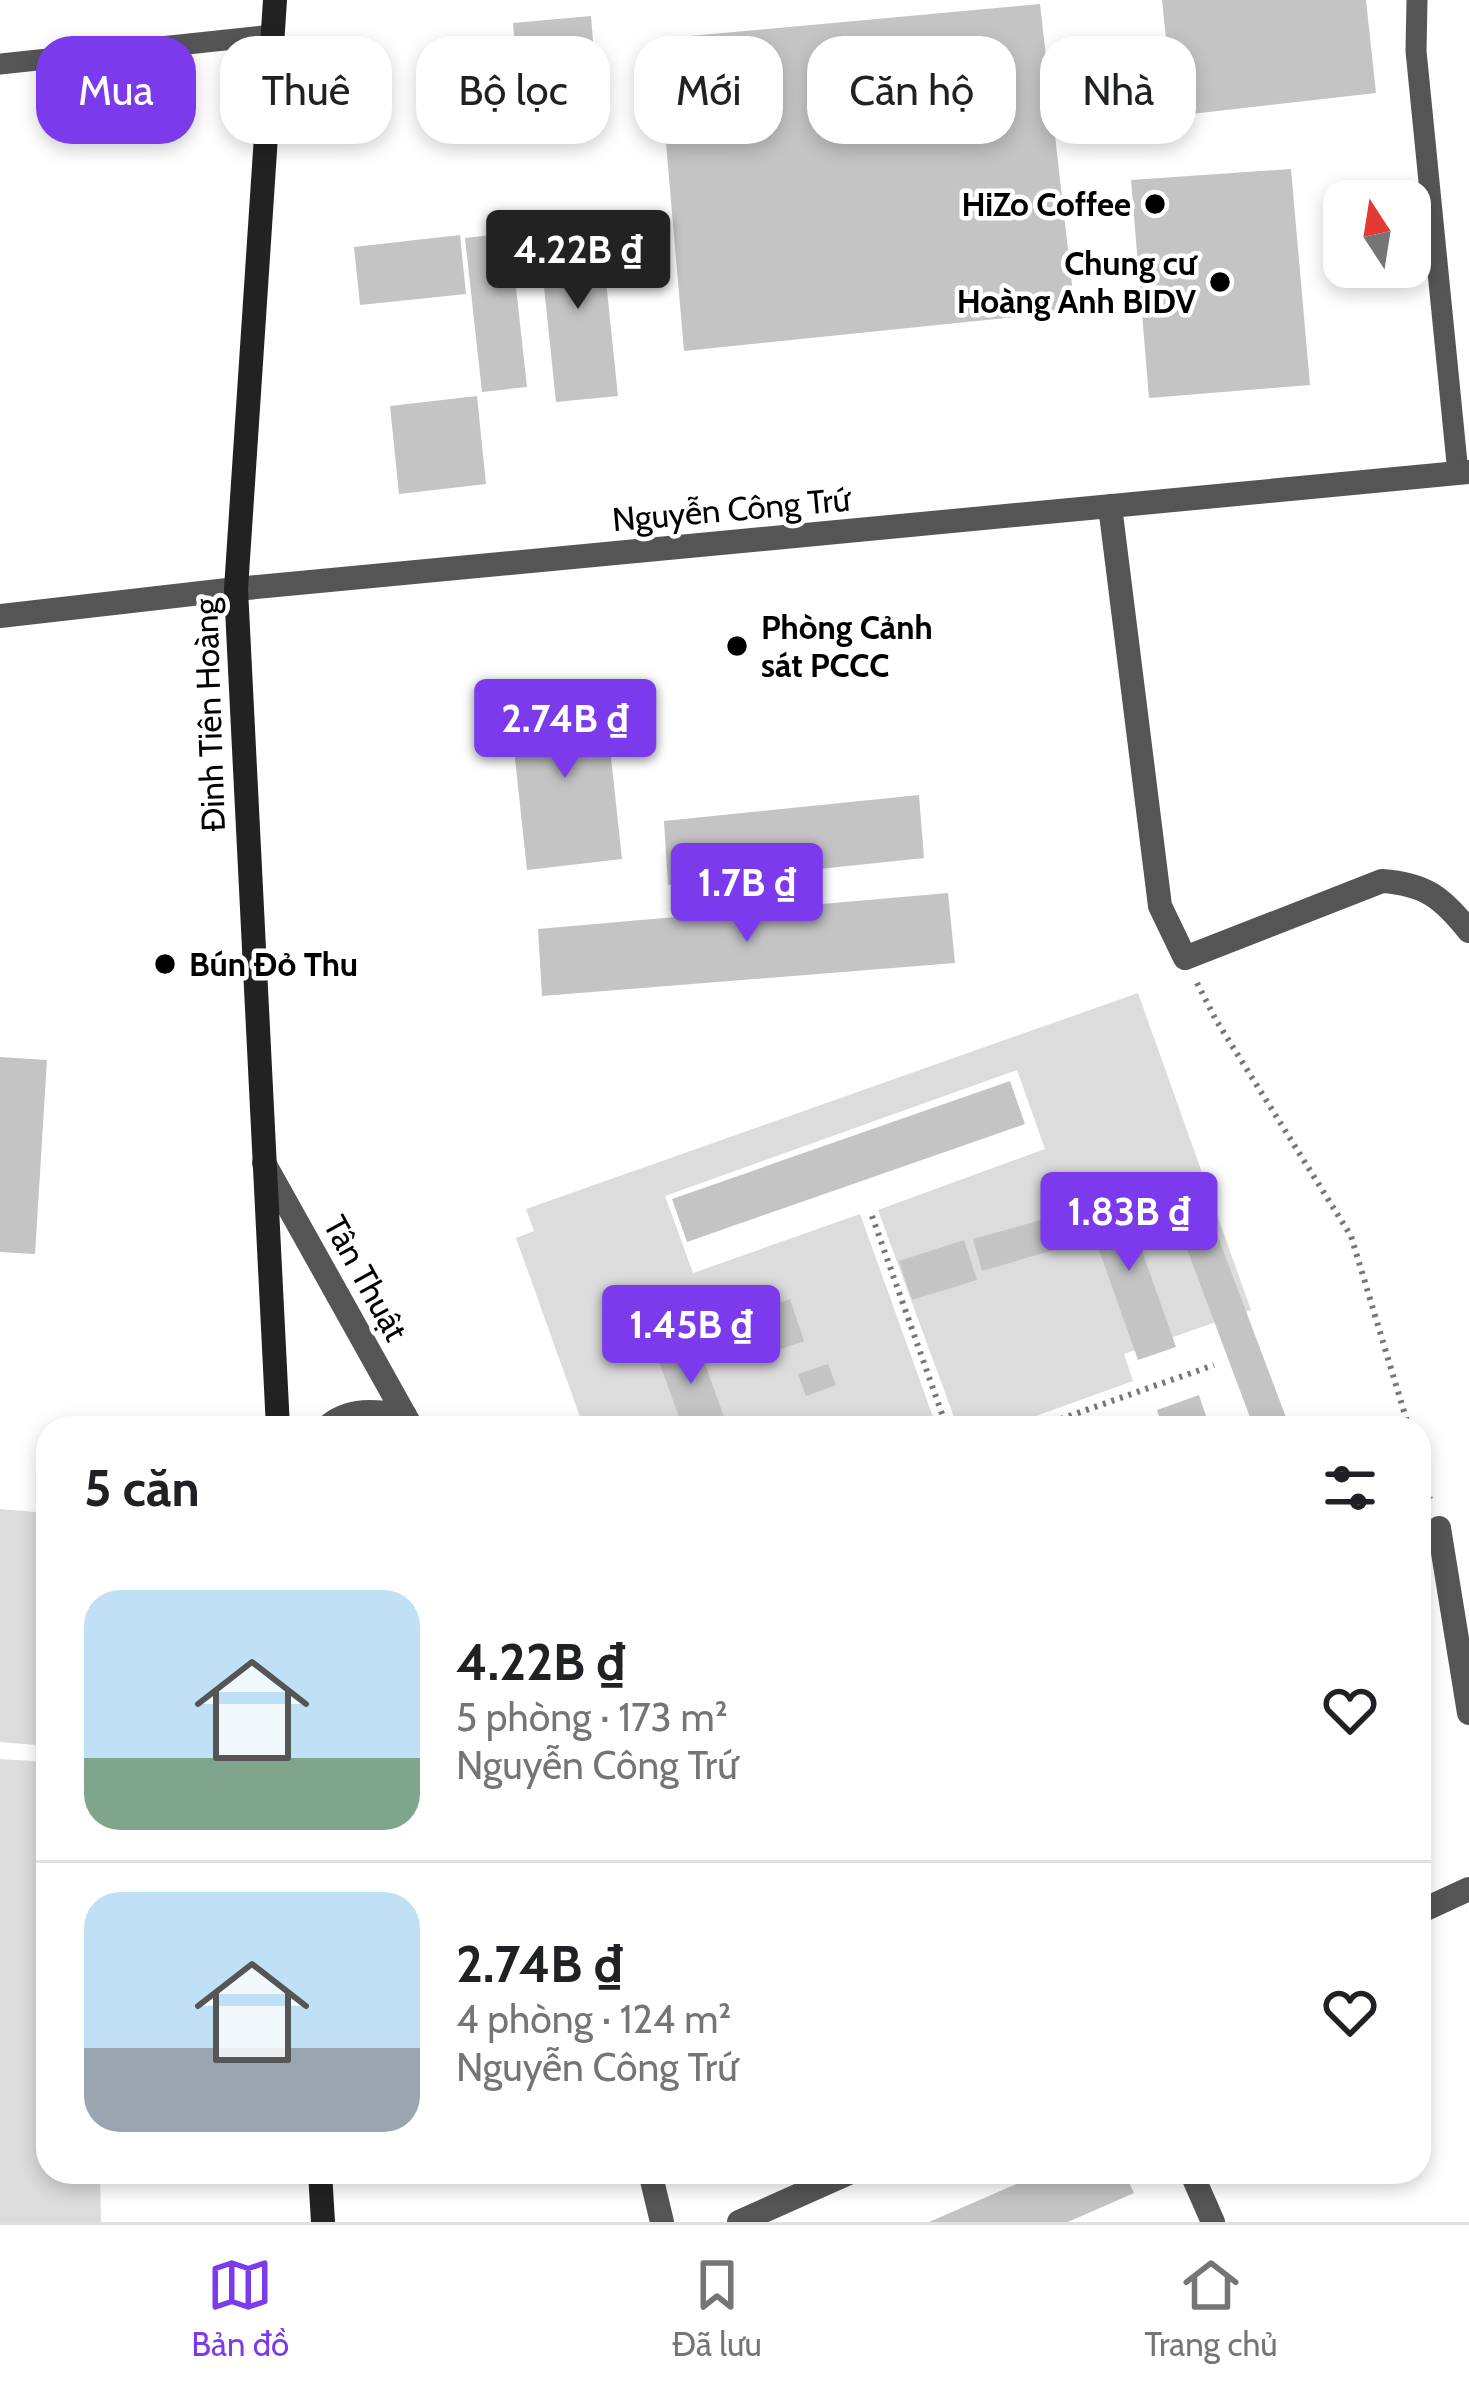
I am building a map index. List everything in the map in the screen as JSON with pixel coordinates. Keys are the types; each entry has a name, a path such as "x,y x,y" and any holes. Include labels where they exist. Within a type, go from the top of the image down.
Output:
{"street":[{"name":"Đinh Tiên Hoàng","path":"275,0 236,589 277,1416"},
{"name":"Nguyễn Công Trứ","path":"0,616 236,589 1464,473"},
{"path":"1111,506 1160,906 1185,958 1382,881 1414,884 1452,910 1469,931"},
{"name":"Tân Thuật","path":"262,1161 406,1416"},
{"path":"346,1416 360,1412 380,1416"},
{"path":"1439,1528 1469,1713"},
{"path":"1431,1906 1469,1889"},
{"path":"321,2184 323,2222"},
{"path":"653,2184 662,2222"},
{"path":"739,2222 783,2214 832,2184"},
{"path":"1196,2184 1213,2222"}],"lane":[{"path":"1417,0 1416,51 1464,473"},
{"path":"0,64 273,35"}],"path":[{"path":"1185,958 1216,1020 1351,1236 1404,1416"},
{"path":"872,1216 943,1416"},
{"path":"1069,1416 1214,1365"},
{"path":"1431,1502 1439,1528"}],"shaded area":[{"path":"1138,993 1251,1310 1124,1354 1133,1381 1036,1416 954,1416 878,1210 1045,1149 1017,1070 665,1196 693,1273 860,1214 933,1416 580,1416 516,1238 534,1231 526,1209"},
{"path":"0,1509 36,1512 36,1745 0,1742"},
{"path":"0,1759 36,1761 36,2184 100,2184 101,2222 0,2222"}],"building":[{"path":"1162,0 1366,0 1376,93 1196,113 1196,36 1166,36"},
{"path":"1040,4 1044,36 1040,36 1040,144 1056,144 1075,311 684,351 666,144 783,144 783,36 690,36"},
{"path":"591,16 593,36 514,36 513,23"},
{"name":"Chung cư Hoàng Anh BIDV","path":"1291,169 1310,385 1149,398 1131,180"},
{"path":"600,223 618,396 556,402 538,229"},
{"path":"510,233 527,387 482,392 465,238"},
{"path":"460,235 466,294 360,305 354,247"},
{"path":"477,396 486,484 399,494 390,406"},
{"path":"604,693 622,859 527,870 509,703"},
{"path":"919,795 924,858 668,885 664,821"},
{"path":"948,893 955,963 542,996 538,929"},
{"path":"0,1057 47,1060 35,1254 0,1252"},
{"path":"1010,1081 1025,1124 687,1242 672,1199"},
{"path":"1120,1189 1176,1347 1138,1360 1082,1202"},
{"path":"1209,1213 1285,1416 1250,1416 1178,1225"},
{"path":"1048,1218 1057,1249 982,1271 973,1239"},
{"path":"964,1240 977,1280 912,1300 899,1261"},
{"path":"790,1299 804,1341 778,1350 763,1308"},
{"path":"696,1339 724,1416 679,1416 656,1353"},
{"path":"828,1364 836,1385 806,1396 798,1374"},
{"path":"1199,1395 1206,1416 1159,1416 1157,1410"},
{"path":"1016,2184 1130,2184 1134,2193 1068,2222 929,2222"}],"place":[{"name":"HiZo Coffee","path":"1155,204"},
{"name":"Chung cư Hoàng Anh BIDV","path":"1220,282"},
{"name":"Phòng Cảnh sát PCCC","path":"737,646"},
{"name":"Bún Đỏ Thu","path":"165,964"}]}
